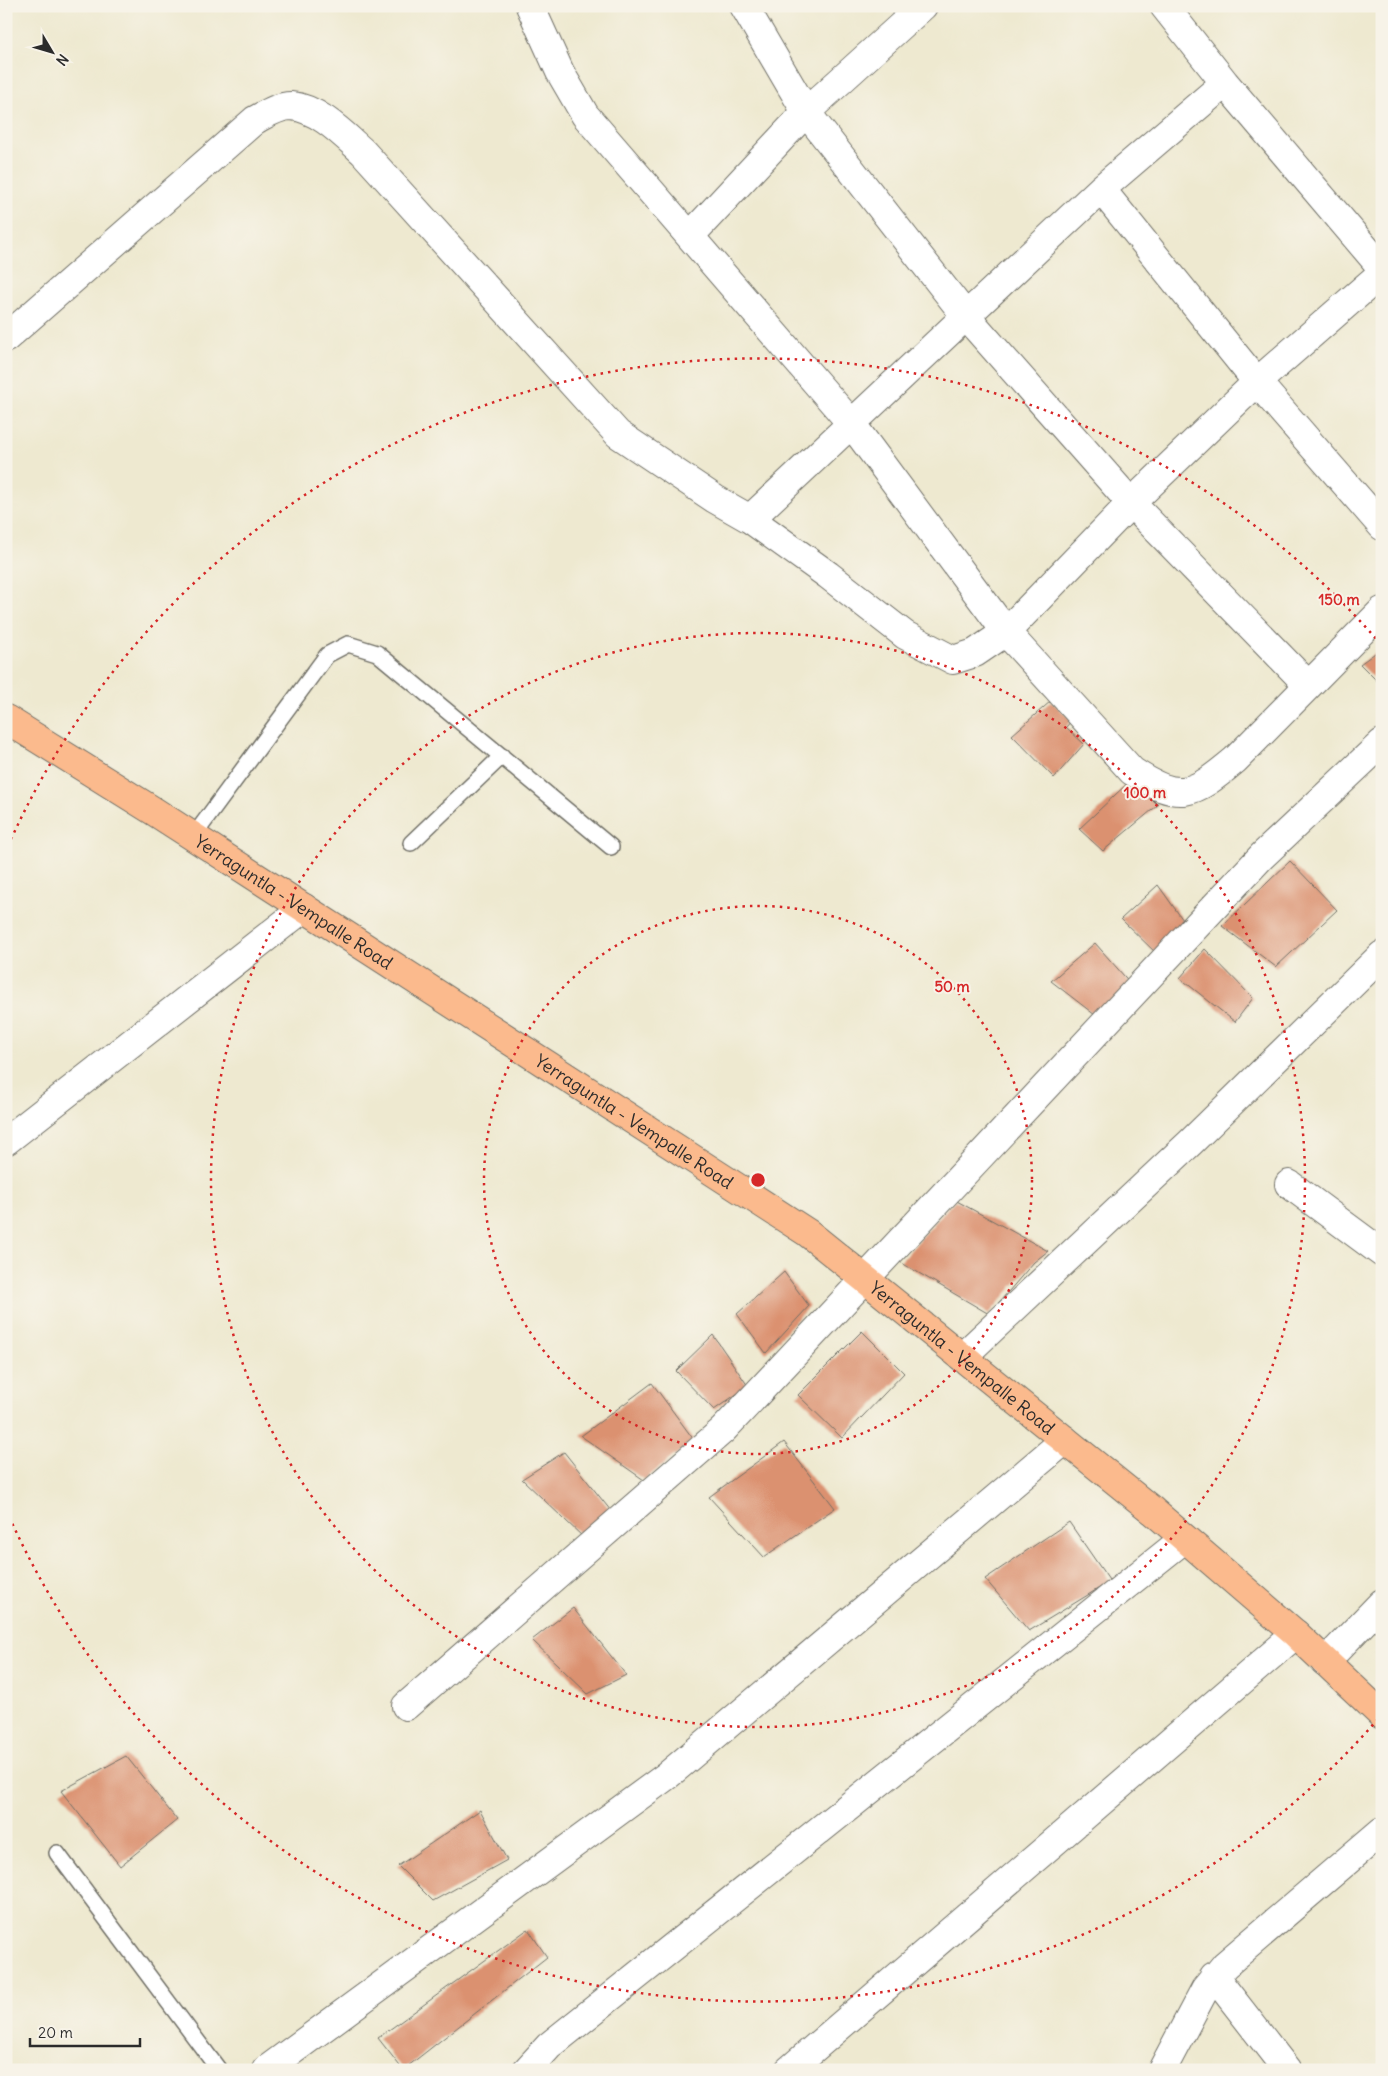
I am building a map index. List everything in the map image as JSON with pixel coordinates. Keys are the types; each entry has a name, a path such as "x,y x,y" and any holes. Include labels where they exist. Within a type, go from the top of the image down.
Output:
{"highway":[{"name":"Yerraguntla - Vempalle Road","path":"6,719 304,908 808,1233 1153,1511 1296,1634 1382,1715"}],"street":[{"path":"530,6 560,72 585,115 851,423 1006,632 1132,771 1153,785 1171,792 1192,789 1214,778 1235,760 1382,611"},
{"path":"744,6 806,112 965,315 1131,503 1308,685"},
{"path":"690,236 806,112 922,6"},
{"path":"1164,6 1225,83 1382,268"},
{"path":"750,519 1101,189 1225,83"},
{"path":"6,338 255,120 272,110 291,106 310,112 328,122 362,152 618,434 715,499 750,519 828,575 905,635 953,660 975,652 1006,632 1131,503 1257,382 1382,273"},
{"path":"1101,189 1257,382 1382,526"},
{"path":"406,1706 722,1430 1262,856 1382,744"},
{"path":"6,1141 304,908"},
{"path":"962,1357 1191,1142 1382,955"},
{"path":"1289,1184 1382,1253"},
{"path":"266,2070 668,1775 1065,1440"},
{"path":"527,2070 550,2046 1184,1539"},
{"path":"1325,1662 1382,1604"},
{"path":"789,2070 1296,1634"},
{"path":"1162,2070 1205,1989 1225,1964 1382,1832"},
{"path":"1214,1976 1287,2070"}],"lane":[{"path":"193,837 327,654 348,644 377,653 611,846"},
{"path":"412,843 502,756"},
{"path":"58,1853 219,2070"}],"building":[{"path":"1382,648 1382,686 1360,664"},
{"path":"1051,701 1072,720 1066,727 1084,744 1054,778 1012,735"},
{"path":"1132,779 1158,805 1103,851 1079,829"},
{"path":"1290,861 1337,910 1276,967 1222,926"},
{"path":"1158,885 1188,927 1159,956 1121,919"},
{"path":"1095,943 1132,985 1095,1015 1051,981"},
{"path":"1205,949 1253,998 1235,1022 1180,978"},
{"path":"955,1200 1048,1251 1034,1262 989,1314 900,1262"},
{"path":"784,1272 809,1306 766,1353 737,1314"},
{"path":"862,1331 904,1373 842,1438 798,1395"},
{"path":"713,1335 748,1386 714,1410 676,1371"},
{"path":"652,1383 694,1440 644,1480 581,1436"},
{"path":"784,1442 835,1508 764,1557 709,1497"},
{"path":"564,1452 619,1521 584,1538 522,1479"},
{"path":"1069,1522 1109,1580 1114,1579 1029,1631 985,1579"},
{"path":"573,1608 626,1675 588,1694 532,1640"},
{"path":"126,1756 177,1820 120,1866 61,1791"},
{"path":"480,1810 507,1860 433,1901 398,1866"},
{"path":"528,1929 547,1957 403,2070 378,2038"}]}
